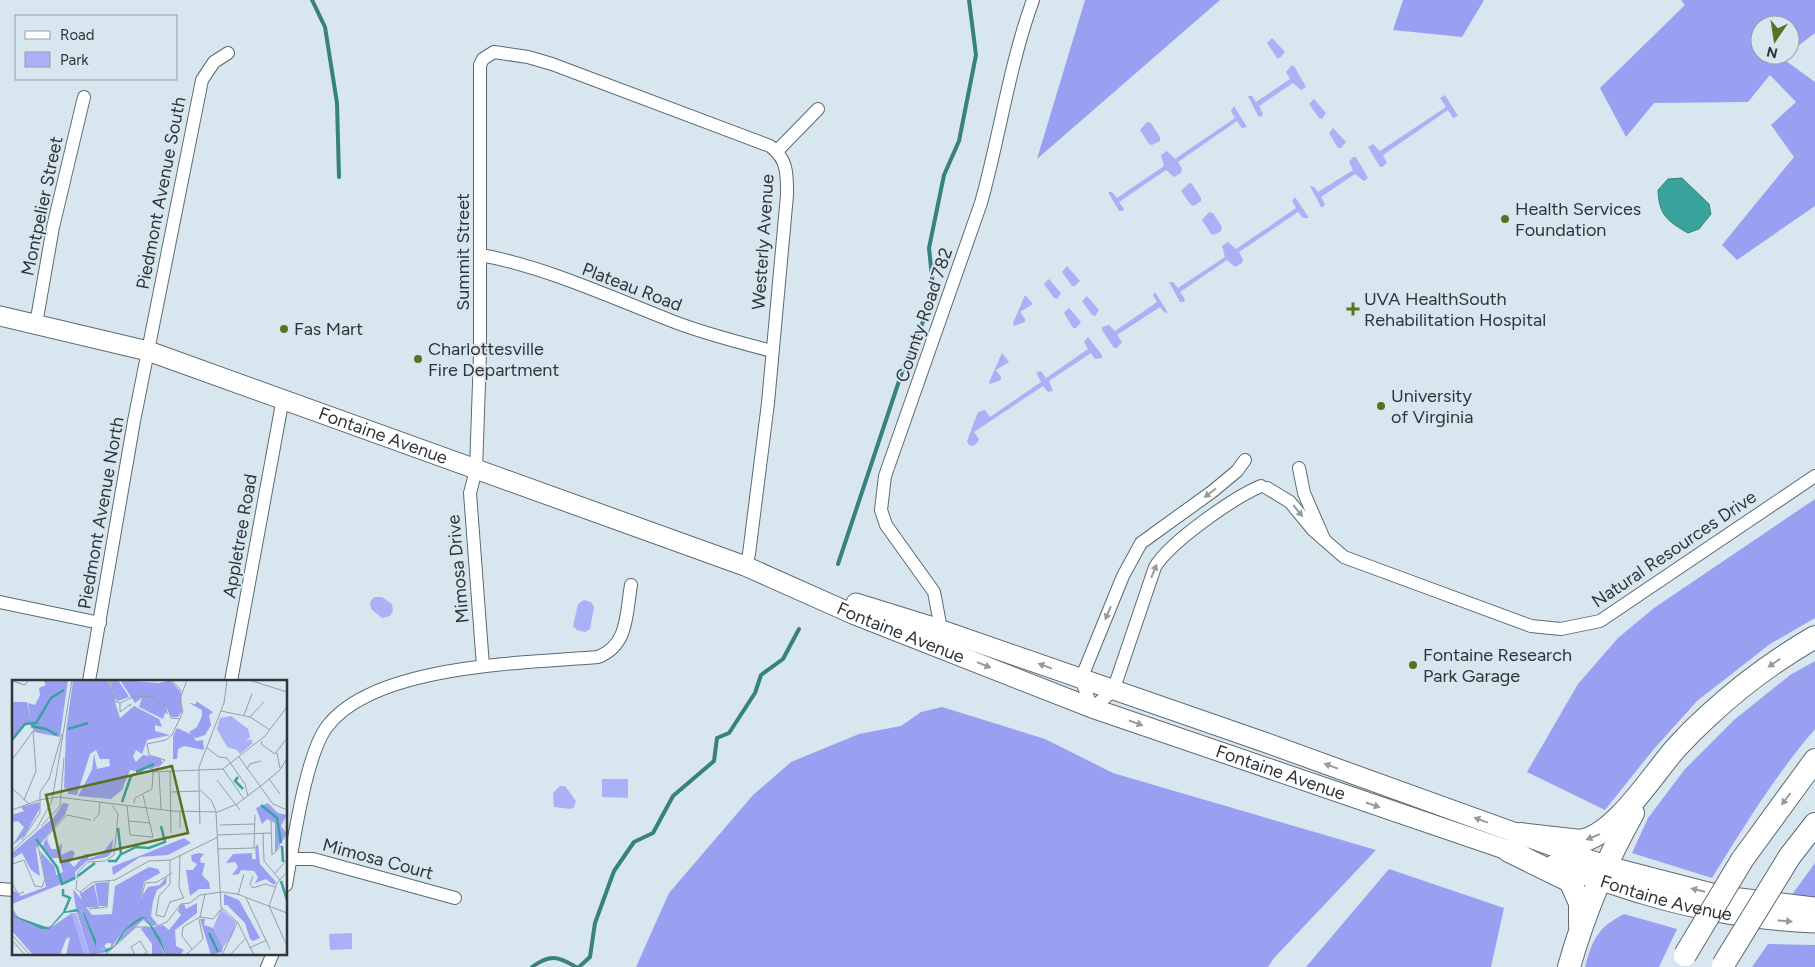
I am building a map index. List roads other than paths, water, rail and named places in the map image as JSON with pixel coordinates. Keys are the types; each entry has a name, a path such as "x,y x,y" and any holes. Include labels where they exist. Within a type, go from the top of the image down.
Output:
{"highway":[{"path":"1515,843 1589,840 1603,832 1652,780 1676,748 1720,705 1761,672 1815,637"},
{"path":"1682,961 1742,860 1815,760"},
{"path":"1569,967 1580,929 1619,838 1652,780"},
{"path":"1722,966 1790,856 1815,824"},
{"path":"1515,843 1570,881 1580,903 1580,929"}],"main road":[{"name":"Fontaine Avenue","path":"0,316 148,351 283,398 753,570 940,629 1113,691 1264,742 1515,843"},
{"name":"Fontaine Avenue","path":"753,570 855,615 1092,708 1604,873 1723,896 1815,907"},
{"name":"Fontaine Avenue","path":"1604,873 1647,896 1704,910 1741,916 1815,923"}],"street":[{"name":"County Road 782","path":"940,629 934,592 886,525 881,510 884,484 981,203 994,158 1009,80 1022,30 1033,0"},
{"name":"Summit Street","path":"476,470 481,255 480,65 488,54 494,52 504,53"},
{"name":"Piedmont Avenue South","path":"148,351 202,80 214,62 228,53"},
{"name":"Westerly Avenue","path":"504,53 552,64 761,143 777,151 784,160 787,170 787,195 768,403 750,544 753,570"},
{"name":"Montpelier Street","path":"36,324 53,227 84,96"},
{"path":"777,151 818,109"},
{"name":"Plateau Road","path":"481,255 520,265 601,293 706,333 772,351"},
{"name":"Piedmont Avenue North","path":"89,680 148,351"},
{"name":"Appletree Road","path":"231,680 283,398"},
{"path":"1113,691 1092,708 1081,679 1123,576 1142,543 1213,491 1237,471 1245,460"},
{"name":"Natural Resources Drive","path":"1299,468 1304,493 1324,539"},
{"name":"Mimosa Drive","path":"476,470 470,494 483,666"},
{"name":"Natural Resources Drive","path":"1113,691 1155,567 1161,557 1178,541 1246,493 1264,487 1290,502 1313,530 1344,557 1531,626 1561,629 1580,627 1600,621 1815,476"},
{"path":"288,875 306,786 317,746 326,728 340,714 371,693 396,683 483,666 598,657 607,654 620,641 631,585"},
{"path":"0,602 100,623"},
{"name":"Mimosa Court","path":"291,859 313,859 456,898"},
{"path":"267,967 272,954"}],"waterway":[{"path":"312,0 325,27 337,103 339,177"},
{"path":"838,564 904,366 934,296 929,248 944,175 959,141 976,55 969,0"},
{"path":"579,967 590,957 595,923 614,871 634,842 653,833 673,796 714,761 717,738 729,733 755,693 761,675 783,659 799,629"},
{"path":"532,967 549,958 559,959 576,967"}],"place":[{"name":"Health Services Foundation","path":"1505,219"},
{"name":"UVA HealthSouth Rehabilitation Hospital","path":"1353,309"},
{"name":"Fas Mart","path":"284,329"},
{"name":"Charlottesville Fire Department","path":"418,359"},
{"name":"University of Virginia","path":"1381,406"},
{"name":"Fontaine Research Park Garage","path":"1413,665"}]}
